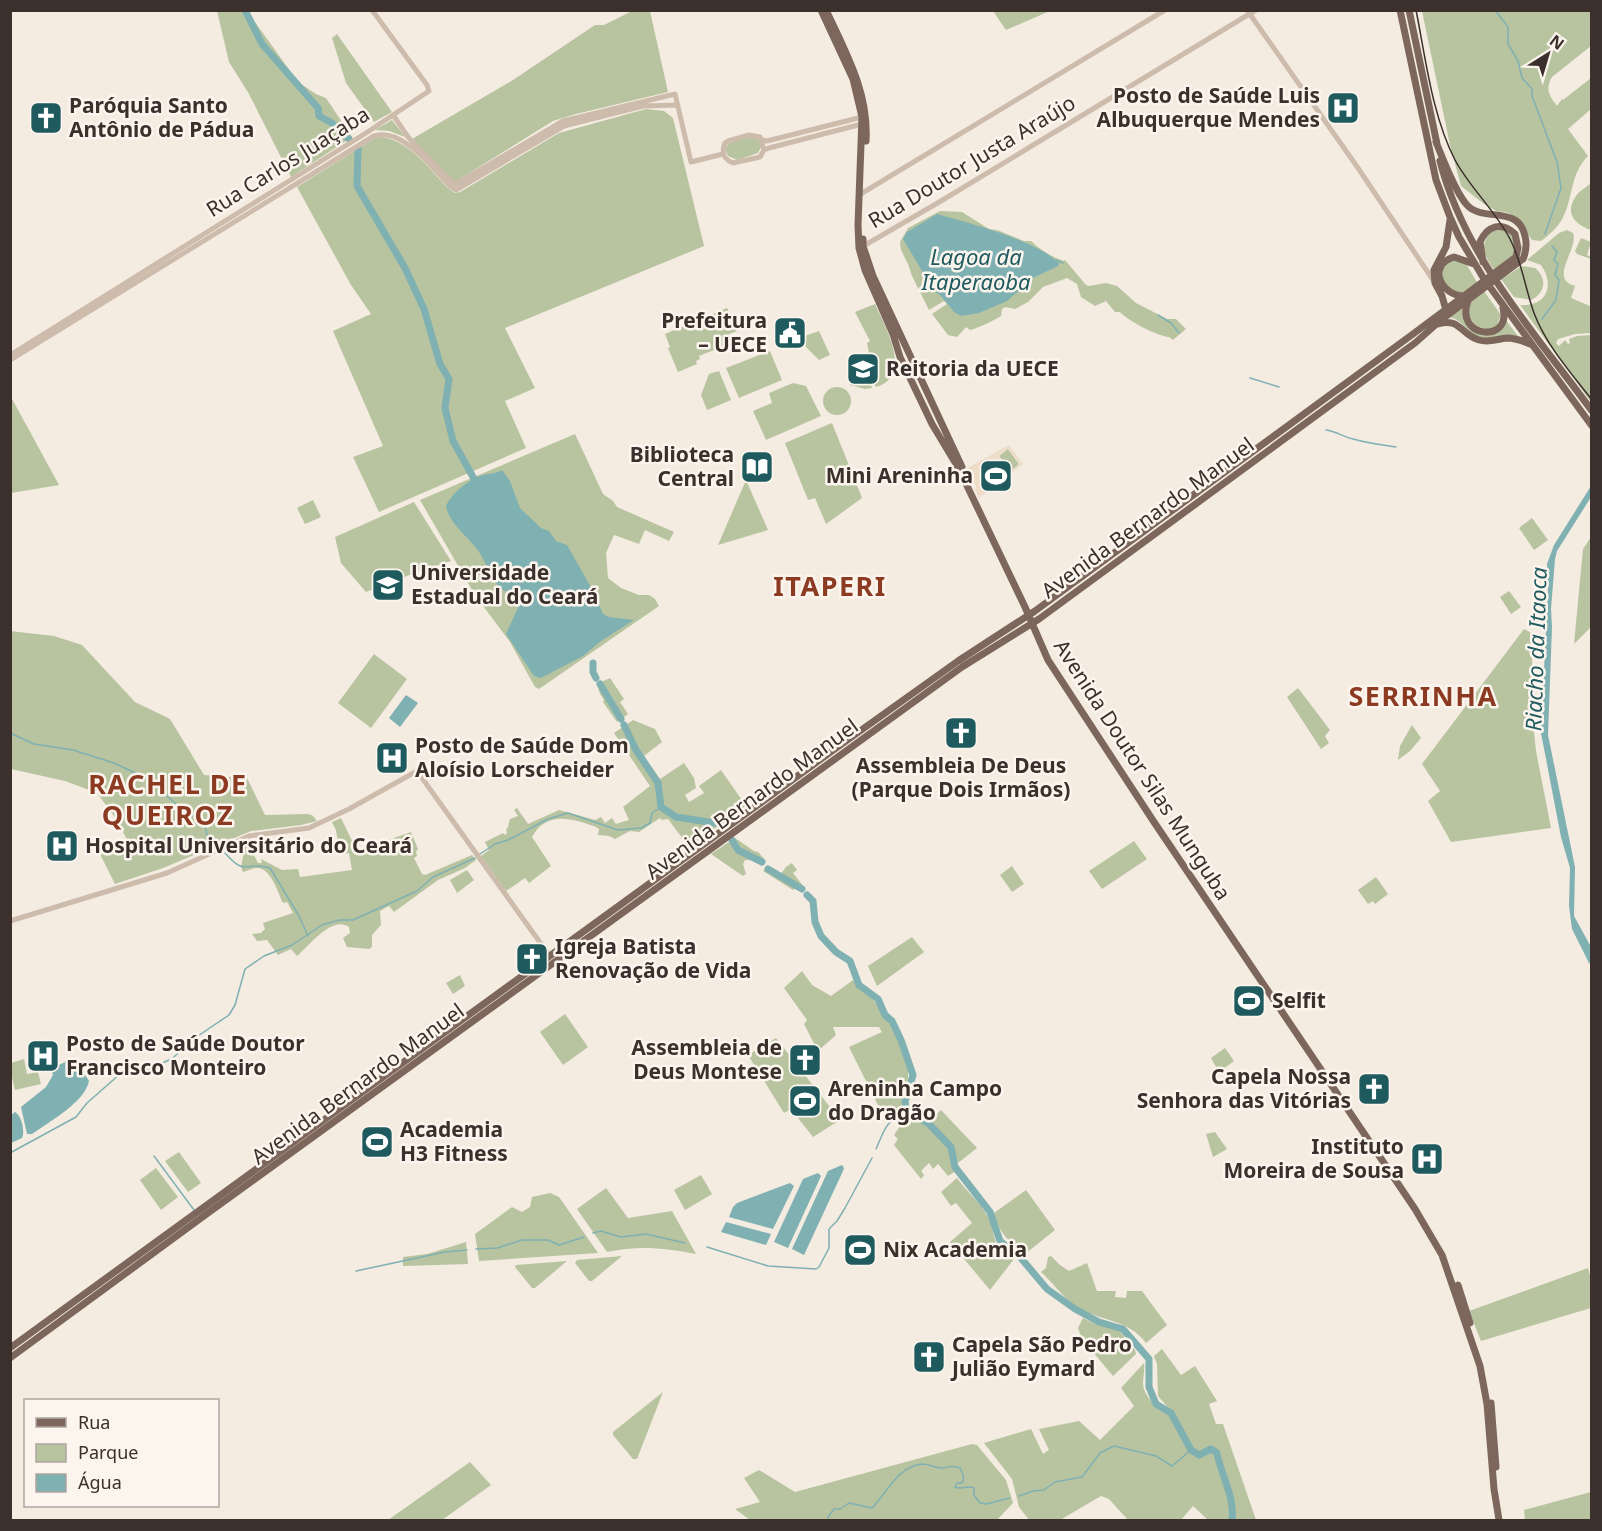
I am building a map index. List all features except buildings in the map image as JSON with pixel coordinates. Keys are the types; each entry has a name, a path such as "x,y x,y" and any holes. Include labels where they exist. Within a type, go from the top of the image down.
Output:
{"main road":[{"name":"Avenida Doutor Silas Munguba","path":"821,10 853,78 862,121 861,247 865,270 893,334 901,359 932,424 959,469 1034,622 1048,660 1415,1209 1440,1250 1484,1382 1494,1489 1501,1521"},
{"name":"Avenida Doutor Silas Munguba","path":"826,10 864,99 867,122 862,194"},
{"path":"1400,10 1434,171 1450,217 1484,279 1592,426"},
{"path":"1409,10 1436,142 1455,207 1483,261 1495,273 1498,284 1592,411"},
{"name":"Avenida Bernardo Manuel","path":"792,785 957,661 1030,614 1446,310 1522,259 1525,254 1525,237 1519,225 1509,217 1481,213 1467,204 1436,142"},
{"path":"1446,310 1435,283 1434,270 1446,247 1450,217"},
{"path":"1483,261 1479,245 1486,232 1497,226 1511,231 1517,239 1518,252 1516,257 1495,273"},
{"name":"Avenida Doutor Silas Munguba","path":"861,247 1030,614"},
{"path":"1474,264 1454,257 1444,262 1440,267 1440,280 1443,287 1449,293 1467,298 1468,321 1483,333 1493,331 1502,324 1504,314 1501,303"},
{"name":"Avenida Bernardo Manuel","path":"327,1121 792,785 962,668 1034,622 1408,349 1495,273"},
{"path":"1436,324 1446,321 1453,322 1468,335 1480,341 1492,342 1510,338 1532,345"},
{"path":"901,359 907,358 913,371 919,376"},
{"path":"932,424 939,418"},
{"name":"Avenida Bernardo Manuel","path":"10,1358 549,955 629,903"},
{"name":"Avenida Bernardo Manuel","path":"10,1348 320,1127"}],"street":[{"path":"372,10 427,85 429,91 393,116"},
{"path":"862,194 1165,10"},
{"name":"Rua Doutor Justa Araújo","path":"861,247 937,204 1248,12 1256,10"},
{"path":"1248,12 1358,168 1435,283"},
{"name":"Rua Carlos Juaçaba","path":"10,360 393,116 408,137 453,183 458,183 506,157 571,124 643,106 677,105 675,94 563,121 506,157 459,189 455,189 404,141 394,135 378,134 195,243"},
{"path":"661,96 667,100 663,105"},
{"path":"677,105 691,162 723,154"},
{"path":"762,140 764,150 760,157 733,163 723,154 725,142 749,135 767,141 862,121"},
{"path":"764,150 844,125"},
{"name":"Rua Carlos Juaçaba","path":"10,355 142,276"},
{"path":"10,921 167,873 249,836 309,828 349,809 417,771 549,955"}],"green space":[{"path":"217,11 247,11 298,82 326,98 352,137 291,177 249,94 229,62"},
{"path":"632,11 650,11 668,92 553,121 455,182 412,139 513,80 595,25 604,25"},
{"path":"993,11 1050,11 1006,30"},
{"path":"1422,11 1591,11 1591,46 1552,77 1548,89 1557,106 1562,99 1591,78 1591,109 1568,129 1588,156 1578,171 1561,221 1541,241 1532,240 1515,216 1496,211 1461,186 1450,145"},
{"path":"337,34 392,112 374,122 346,83 332,38"},
{"path":"646,109 664,111 673,118 704,246 505,328 535,388 505,401 526,448 379,512 353,457 383,446 333,331 371,314 351,285 297,187 377,137 398,142 425,163 448,188 455,193 460,192 559,133"},
{"path":"392,120 405,137 389,131 375,130"},
{"path":"751,137 760,140 761,147 758,153 737,160 728,156 725,150 729,142"},
{"path":"1591,183 1591,230 1580,225 1573,218 1571,208 1577,194"},
{"name":"Lagoa da Itaperaoba","path":"940,211 962,212 989,229 1024,241 1031,241 1051,255 1065,260 1086,285 1106,283 1117,286 1136,303 1167,319 1176,319 1186,329 1173,340 1150,331 1129,320 1120,312 1115,312 1106,301 1095,306 1081,297 1077,284 1067,278 1043,287 1028,302 1015,309 1005,307 1002,309 1001,316 990,322 970,330 966,327 957,337 948,335 932,314 947,304 944,301 929,310 912,276 900,242 908,228"},
{"path":"1503,229 1515,238 1515,254 1495,271 1484,248 1490,232"},
{"path":"1567,230 1573,233 1574,240 1564,270 1564,277 1567,282 1575,286 1571,298 1590,306 1591,302 1591,333 1575,334 1558,339 1556,343 1559,346 1565,340 1568,344 1569,339 1591,335 1591,402 1520,305 1537,302 1546,293 1548,287 1541,265 1527,260 1559,233"},
{"path":"1581,238 1591,242 1587,255 1591,259 1575,251"},
{"path":"1452,260 1465,262 1478,284 1464,293 1449,290 1442,277 1443,267"},
{"path":"1522,266 1535,268 1542,277 1542,290 1531,300 1514,297 1501,279"},
{"path":"1484,291 1501,315 1496,327 1489,330 1476,326 1468,315 1471,301"},
{"path":"875,304 890,337 895,362 893,372 887,381 876,387 872,378 873,371 865,364 869,353 867,343 870,341 855,312"},
{"path":"1464,307 1463,313 1486,335 1505,319 1518,336 1487,339 1474,335 1458,321 1449,317"},
{"path":"727,308 737,331 729,334 734,347 724,352 720,344 713,347 714,350 699,356 697,364 678,372 665,334"},
{"path":"819,331 830,355 819,360 806,347 802,337"},
{"path":"770,351 782,380 739,398 726,368"},
{"path":"719,371 731,400 707,410 701,395 709,374"},
{"path":"863,377 869,379 872,388 865,389 850,385 851,382"},
{"path":"793,383 806,386 821,416 766,440 753,411 772,403 769,393"},
{"path":"837,387 847,391 851,401 847,411 837,415 827,411 823,401 827,391"},
{"path":"11,397 59,485 11,493"},
{"path":"832,423 862,498 826,524 815,498 808,500 785,443"},
{"path":"575,434 603,494 617,507 674,532 669,541 645,530 639,544 614,535 606,553 608,578 621,588 639,595 649,595 659,606 539,689 535,687 510,642 475,595 420,500"},
{"path":"1008,449 1019,464 1011,471 999,456"},
{"name":"Mini Areninha","path":"1001,464 1009,473 991,487 983,478"},
{"path":"746,480 768,530 718,545"},
{"path":"313,500 321,517 305,524 297,508"},
{"path":"414,502 451,561 366,592 341,563 335,537"},
{"path":"1532,518 1548,540 1534,550 1519,528"},
{"path":"1591,537 1591,627 1574,644 1583,549"},
{"path":"1509,591 1521,607 1511,614 1500,597"},
{"path":"1524,629 1533,634 1531,704 1536,751 1551,828 1451,842 1428,801 1440,791 1422,764"},
{"path":"10,631 54,636 82,645 135,702 170,719 204,775 247,778 265,815 307,814 312,815 317,821 251,831 163,868 115,884 98,850 128,842 117,820 97,793 65,781 11,769"},
{"path":"374,654 407,679 371,728 338,703"},
{"path":"610,678 624,699 620,702 628,714 617,722 603,702 597,684"},
{"path":"1298,688 1330,730 1325,736 1329,743 1321,749 1287,697"},
{"path":"633,720 655,729 662,742 644,756 660,779 684,763 694,778 696,788 685,795 689,802 704,793 699,786 721,770 746,806 689,847 668,819 660,818 639,832 630,831 615,839 598,835 599,829 587,824 570,820 553,820 538,828 532,837 551,866 529,883 525,878 506,891 481,856 489,850 485,842 507,833 510,819 518,816 514,810 517,808 528,824 559,810 595,820 601,817 605,823 612,818 616,824 629,820 623,807 650,786 614,733"},
{"path":"1412,725 1421,738 1398,760 1400,746"},
{"path":"341,818 357,851 411,832 418,849 417,856 414,858 422,874 425,875 472,855 476,860 465,868 438,880 394,912 389,906 380,911 381,925 372,935 372,947 369,949 347,947 343,938 350,933 349,927 342,924 328,928 297,956 291,949 278,955 267,940 257,941 252,934 261,933 265,929 263,923 293,913 287,902 283,903 266,872 253,868 243,872 241,867 243,857 236,845 246,840 258,863 262,863 261,859 282,870 298,869 300,877 352,870 349,853 340,855 336,830 332,822"},
{"path":"735,838 758,852 765,860 759,864 745,860 743,864 746,874 743,876 711,854"},
{"path":"1134,841 1147,859 1102,889 1089,871"},
{"path":"792,863 797,870 793,873 804,887 799,890 796,888 793,890 763,871 768,867 780,875"},
{"path":"1012,866 1024,884 1012,892 1000,875"},
{"path":"467,870 474,880 457,893 450,880"},
{"path":"1376,877 1388,894 1375,904 1373,901 1368,904 1358,890"},
{"path":"912,937 924,952 877,986 868,966"},
{"path":"802,971 812,985 831,996 853,980 882,1011 898,1038 906,1058 908,1076 904,1109 891,1116 889,1110 882,1113 849,1047 882,1032 879,1027 833,1027 836,1035 818,1051 804,1024 807,1020 784,988"},
{"path":"460,975 465,986 453,994 446,983"},
{"path":"565,1014 588,1047 563,1065 540,1032"},
{"path":"776,1038 840,1120 813,1137 791,1109 784,1113 748,1055"},
{"path":"1225,1048 1234,1061 1219,1072 1211,1058"},
{"path":"24,1059 27,1074 38,1072 41,1084 15,1090 11,1063"},
{"path":"941,1110 977,1148 958,1163 952,1146 928,1122"},
{"path":"908,1114 925,1125 945,1144 954,1161 956,1171 948,1176 938,1164 933,1169 929,1163 921,1171 924,1175 921,1179 894,1145 898,1139 894,1135 902,1123 910,1125 912,1120"},
{"path":"1215,1132 1227,1149 1213,1157 1206,1134"},
{"path":"179,1152 201,1183 188,1192 165,1161"},
{"path":"156,1168 178,1197 161,1210 140,1180"},
{"path":"701,1175 712,1194 685,1210 674,1190"},
{"path":"957,1178 985,1212 1000,1249 1014,1259 990,1290 950,1242 972,1223 956,1203 951,1206 941,1192"},
{"path":"606,1188 628,1218 672,1211 696,1254 652,1248 607,1252 577,1209"},
{"path":"1026,1190 1055,1230 1025,1254 1005,1236 998,1226 994,1213"},
{"path":"550,1193 559,1197 598,1253 479,1261 475,1234 512,1207 522,1212 530,1207 532,1197"},
{"path":"466,1242 468,1264 403,1266 403,1257 427,1254"},
{"path":"622,1256 592,1281 589,1281 575,1263 577,1260"},
{"path":"1051,1256 1069,1271 1087,1263 1097,1291 1116,1291 1115,1297 1126,1298 1127,1291 1142,1291 1167,1325 1146,1343 1131,1329 1075,1306 1041,1272 1046,1268 1048,1257"},
{"path":"567,1261 535,1288 532,1288 515,1267 516,1265"},
{"path":"1588,1268 1591,1279 1591,1308 1481,1341 1469,1311"},
{"path":"1083,1318 1120,1331 1135,1350 1136,1354 1113,1376 1082,1339 1078,1328"},
{"path":"1162,1349 1181,1375 1195,1366 1217,1401 1209,1404 1216,1424 1223,1424 1256,1520 1208,1520 1193,1506 1181,1520 1128,1520 1109,1499 1101,1496 1060,1520 1029,1520 1019,1507 1012,1479 984,1443 1031,1429 1043,1454 1049,1450 1039,1429 1079,1421 1100,1440 1134,1406 1121,1388 1144,1363 1145,1393 1164,1413 1171,1411 1158,1396 1157,1364 1154,1356"},
{"path":"663,1392 637,1459 633,1459 613,1432"},
{"path":"972,1444 977,1445 1006,1480 1013,1503 997,1520 750,1520 735,1509 760,1502 744,1478 759,1470 795,1492"},
{"path":"470,1462 491,1485 442,1520 388,1520"},
{"path":"1591,1492 1591,1520 1525,1520 1524,1510"}],"shaded area":[{"path":"1009,445 1023,464 979,498 976,486 966,469","holes":["1008,449 1020,464 1011,472 998,457","1001,464 1008,473 991,487 984,478"]}],"water":[{"name":"Lagoa da Itaperaoba","path":"937,214 1018,240 1048,255 1059,263 1058,266 1033,278 1007,301 979,313 961,316 954,312 934,291 903,239 907,232"},
{"path":"502,470 510,481 520,508 541,528 549,531 556,541 567,545 603,614 609,617 634,620 601,641 583,656 541,678 534,676 506,634 522,599 522,594 505,591 495,583 481,555 456,526 446,506 452,496 467,483 486,474"},
{"path":"1591,486 1591,497 1557,551 1555,559 1551,609 1548,735 1575,867 1574,916 1591,947 1591,964 1572,929 1569,906 1570,868 1561,837 1541,733 1548,589 1547,564 1554,545"},
{"path":"406,695 418,703 400,727 389,718"},
{"path":"69,1060 82,1070 89,1081 86,1089 65,1111 32,1134 27,1134 21,1107 46,1087 52,1073 59,1065"},
{"path":"15,1112 21,1120 23,1135 22,1138 11,1143 11,1115"},
{"path":"842,1165 843,1171 804,1255 792,1249 828,1171"},
{"path":"818,1173 821,1176 788,1248 774,1242 803,1179"},
{"path":"790,1183 794,1186 773,1229 729,1217 737,1203"},
{"path":"726,1222 771,1234 766,1245 721,1232"}],"waterway":[{"path":"245,10 262,44 318,108 319,116 332,123 349,139"},
{"name":"Riacho da Itaoca","path":"1495,10 1508,27 1508,44 1518,61 1522,78 1532,89 1532,96 1557,162 1561,188 1545,234"},
{"path":"358,148 357,186 405,268 424,309 440,364 449,379 445,408 453,441 478,486"},
{"name":"Riacho da Itaoca","path":"1542,319 1556,300 1559,280 1555,275 1558,264 1554,260 1557,252 1552,246"},
{"path":"1057,260 1063,263"},
{"path":"1158,315 1171,323 1179,333"},
{"path":"1250,378 1279,387"},
{"path":"1326,430 1374,444 1396,447"},
{"path":"593,663 596,678"},
{"path":"600,684 621,719"},
{"path":"624,725 636,750 658,783 661,807 676,817 722,824"},
{"path":"10,733 34,744 73,750 114,763 148,779 185,812 204,820 207,835 219,841"},
{"path":"480,854 495,844 508,840 548,819 568,813 618,830 641,828 650,823 652,813 661,807"},
{"path":"732,840 738,850 762,862"},
{"path":"225,853 242,867 270,868 299,916 308,936"},
{"path":"10,1153 76,1117 87,1103 129,1066 135,1073 146,1071 173,1058 189,1042 229,1015 235,1005 245,969 264,956 292,945 322,925 339,920 353,920 417,891 433,877 475,858"},
{"path":"768,869 802,889"},
{"path":"807,895 813,901 815,922 821,936 836,952 850,961 859,985 878,999 901,1040 913,1075 905,1102 907,1111 929,1124 951,1147 955,1167 990,1212 1000,1241 1020,1257 1047,1289 1075,1309 1099,1322 1123,1329 1149,1359 1149,1387 1156,1404 1171,1413 1191,1450 1199,1455 1211,1449 1217,1453 1230,1494 1232,1520"},
{"path":"876,1149 887,1126 907,1111"},
{"path":"154,1156 194,1210"},
{"path":"707,1247 768,1266 816,1269 829,1248 829,1229 845,1208 872,1158"},
{"path":"593,1233 601,1231 621,1237 646,1234 685,1243"},
{"path":"476,1249 497,1248 522,1240 548,1240 559,1245 584,1237"},
{"path":"356,1271 445,1252 467,1250"},
{"path":"1019,1496 1044,1490 1055,1482 1082,1477 1100,1453 1114,1446 1156,1456 1172,1466 1191,1450"},
{"path":"828,1520 834,1509 840,1509 849,1503 872,1508 900,1475 922,1464 939,1468 953,1466 960,1468 963,1474 962,1483 957,1483 955,1487 974,1488 974,1495 980,1503 987,1504 1009,1498"}],"tram line":[{"path":"1416,10 1435,106 1447,143 1461,170 1510,239 1518,257 1534,313 1545,336 1592,400"}],"place":[{"name":"Posto de Saúde Luis Albuquerque Mendes","path":"1343,108"},
{"name":"Paróquia Santo Antônio de Pádua","path":"46,118"},
{"name":"Prefeitura – UECE","path":"790,333"},
{"name":"Reitoria da UECE","path":"863,369"},
{"name":"Biblioteca Central","path":"757,467"},
{"name":"Mini Areninha","path":"996,476"},
{"name":"Universidade Estadual do Ceará","path":"388,585"},
{"name":"Assembleia De Deus (Parque Dois Irmãos)","path":"961,733"},
{"name":"Posto de Saúde Dom Aloísio Lorscheider","path":"392,758"},
{"name":"Hospital Universitário do Ceará","path":"62,846"},
{"name":"Igreja Batista Renovação de Vida","path":"532,959"},
{"name":"Selfit","path":"1249,1001"},
{"name":"Posto de Saúde Doutor Francisco Monteiro","path":"43,1056"},
{"name":"Assembleia de Deus Montese","path":"805,1060"},
{"name":"Capela Nossa Senhora das Vitórias","path":"1374,1089"},
{"name":"Areninha Campo do Dragão","path":"805,1101"},
{"name":"Academia H3 Fitness","path":"377,1142"},
{"name":"Instituto Moreira de Sousa","path":"1427,1159"},
{"name":"Nix Academia","path":"860,1250"},
{"name":"Capela São Pedro Julião Eymard","path":"929,1357"}],"district":[{"name":"ITAPERI","path":"830,587"},
{"name":"SERRINHA","path":"1423,697"},
{"name":"RACHEL DE QUEIROZ","path":"168,800"}]}
